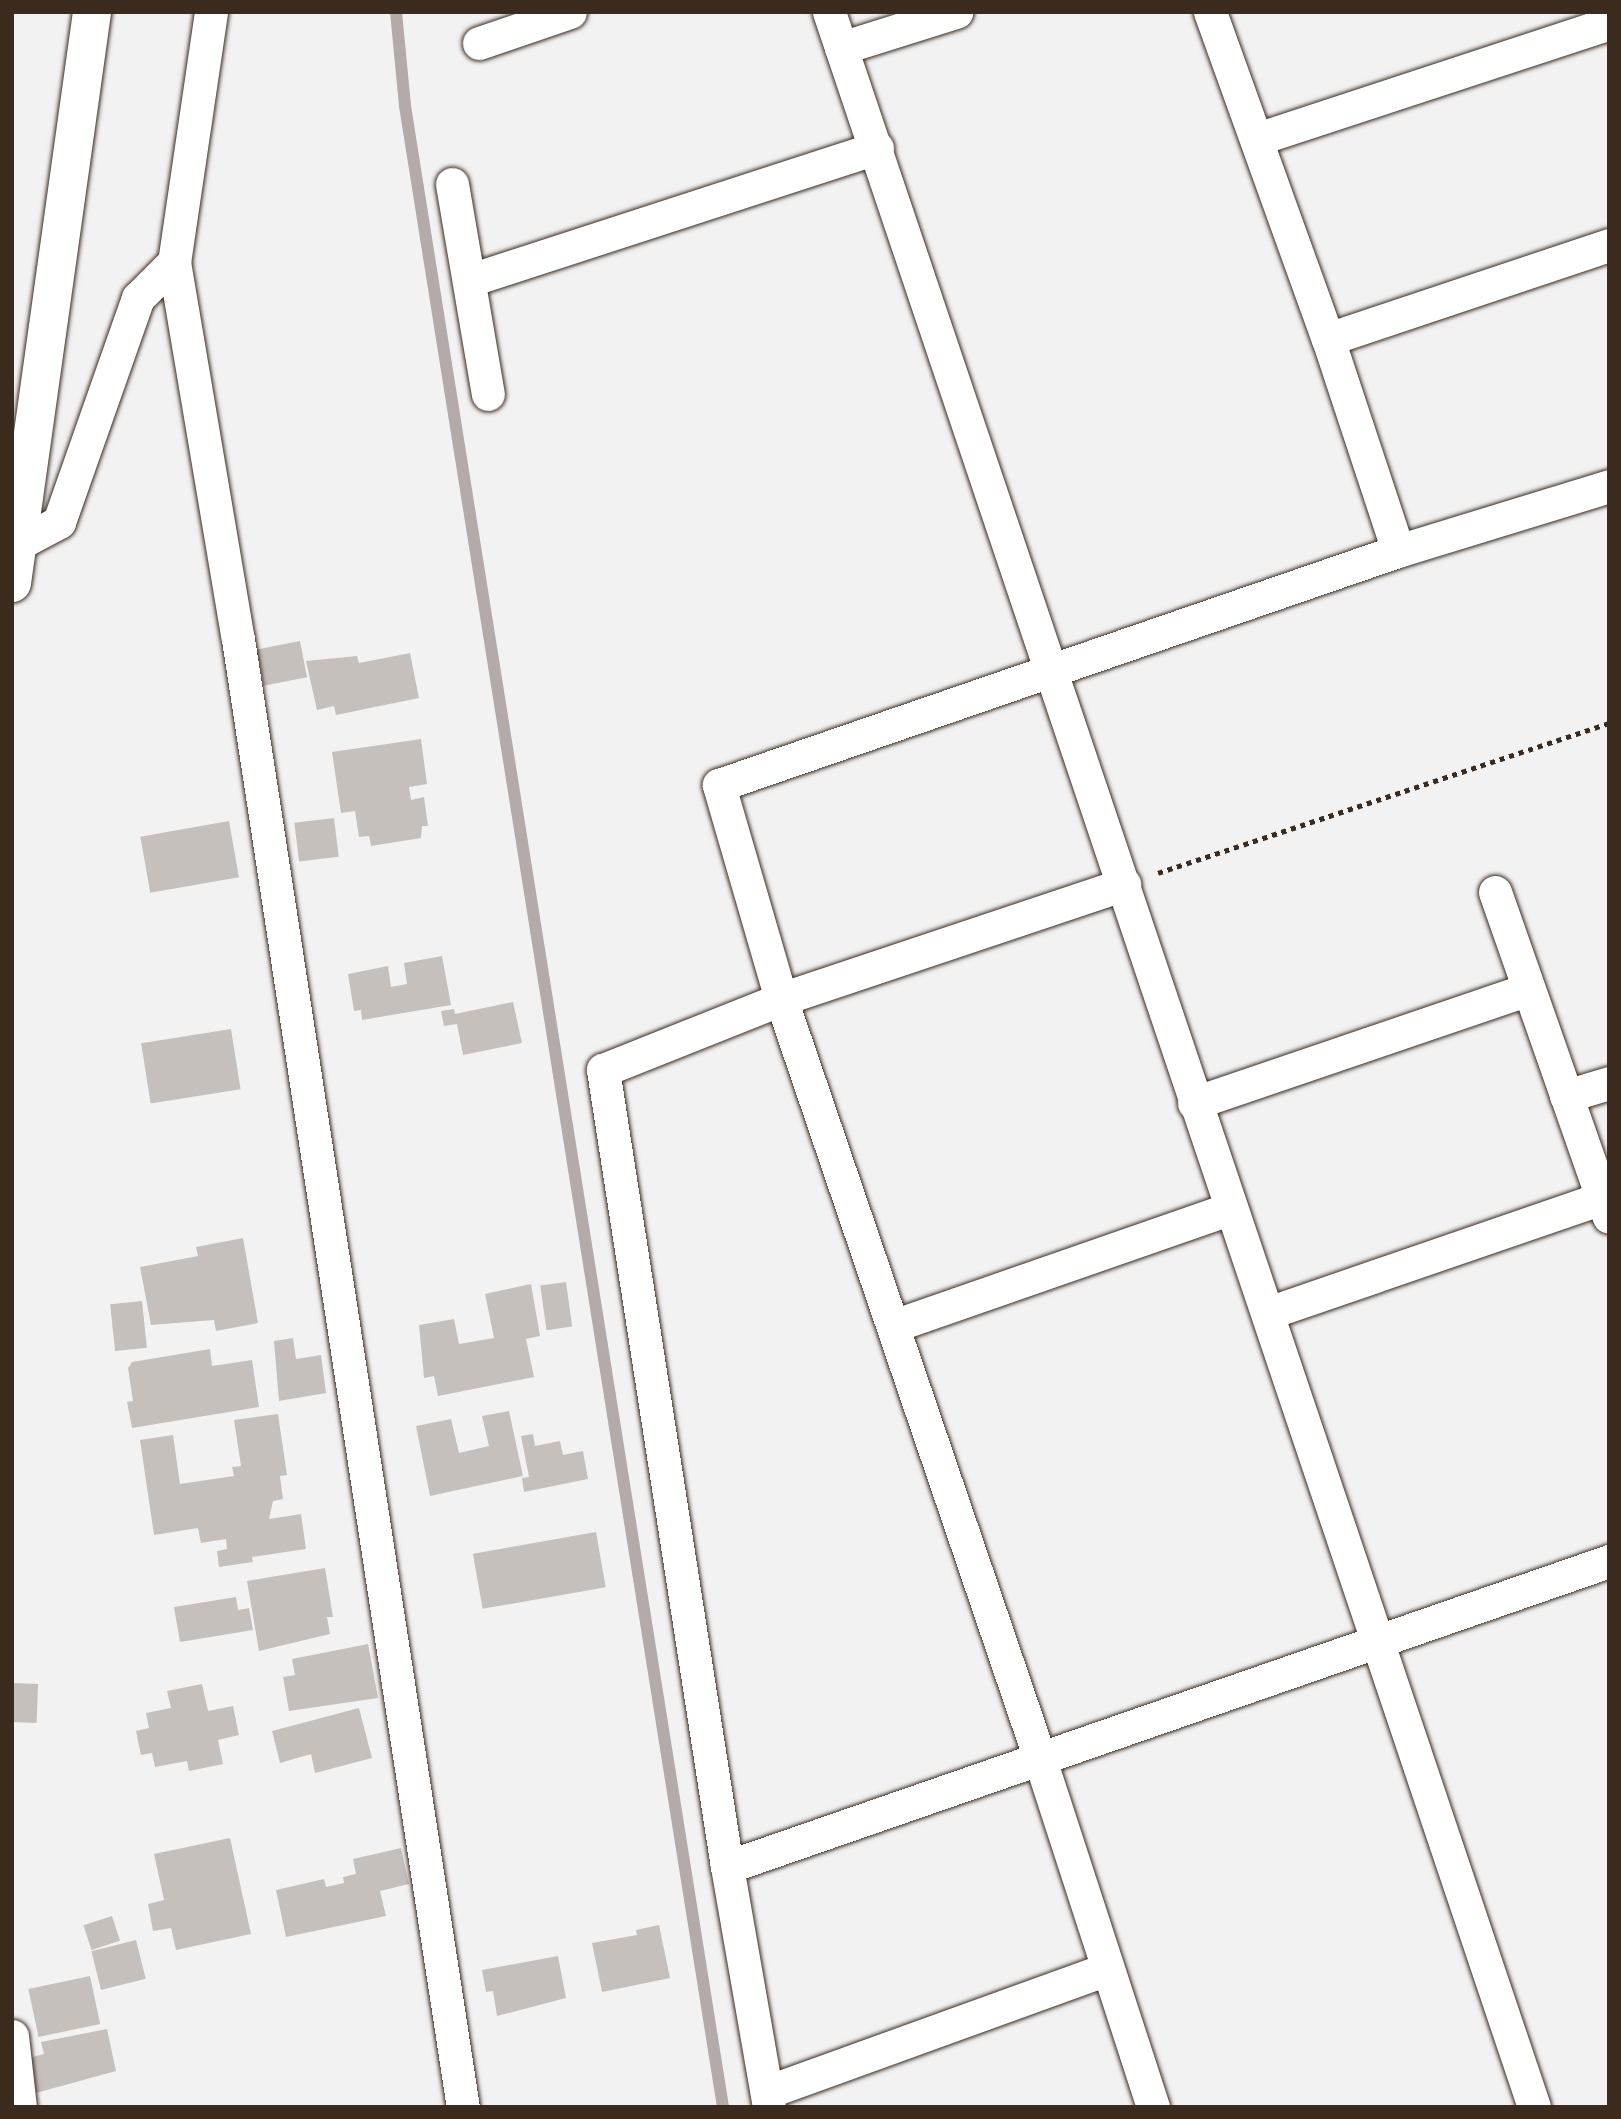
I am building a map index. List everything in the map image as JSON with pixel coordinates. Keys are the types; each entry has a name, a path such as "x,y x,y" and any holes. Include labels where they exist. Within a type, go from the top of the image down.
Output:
{"street":[{"path":"12,583 92,12"},
{"path":"211,12 174,262 238,639 463,2107"},
{"path":"479,43 570,12"},
{"path":"829,12 877,148 1124,884 1194,1103 1268,1313 1534,2107"},
{"path":"841,48 956,12"},
{"path":"1210,12 1328,339 1398,551"},
{"path":"1257,139 1609,23"},
{"path":"470,280 877,148"},
{"path":"452,184 488,394"},
{"path":"1328,339 1609,245"},
{"path":"16,545 59,522 138,298 174,262"},
{"path":"1153,2107 1039,1756 781,999 719,785 1398,551 1609,486"},
{"path":"1107,1969 768,2099 727,1867 603,1070 781,999 1124,884"},
{"path":"1268,1313 1606,1207 1495,892"},
{"path":"1194,1103 1528,989"},
{"path":"1566,1096 1609,1083"},
{"path":"893,1326 1231,1208"},
{"path":"727,1867 1039,1756 1609,1561"},
{"path":"12,2036 20,2107"}],"path":[{"path":"1124,884 1609,723"}],"building":[{"path":"300,641 307,677 264,686 257,649"},
{"path":"410,653 419,698 336,715 334,706 317,710 306,661 357,656 359,663"},
{"path":"421,739 427,784 409,787 411,800 424,797 428,826 422,826 421,838 371,846 369,836 359,837 355,811 341,813 332,752"},
{"path":"334,818 339,857 299,862 294,823"},
{"path":"229,821 239,877 150,893 140,837"},
{"path":"442,956 451,1005 362,1020 361,1010 354,1011 348,974 388,966 391,987 407,984 404,963"},
{"path":"513,1002 522,1043 463,1055 457,1024 444,1026 441,1011 454,1009 455,1014"},
{"path":"231,1029 241,1089 151,1103 141,1043"},
{"path":"243,1238 258,1323 216,1331 214,1320 151,1325 140,1267 198,1256 196,1247"},
{"path":"566,1282 572,1327 547,1330 540,1286"},
{"path":"531,1284 540,1336 526,1339 534,1377 438,1396 434,1376 424,1378 419,1325 454,1319 459,1344 494,1338 485,1294"},
{"path":"142,1301 147,1348 115,1351 110,1304"},
{"path":"293,1338 296,1359 321,1355 326,1393 279,1401 274,1341"},
{"path":"210,1349 212,1366 252,1360 259,1407 132,1428 127,1402 133,1401 128,1368 132,1362"},
{"path":"509,1411 523,1476 430,1496 416,1426 451,1419 459,1453 489,1446 482,1416"},
{"path":"278,1414 287,1475 280,1476 283,1499 273,1501 269,1519 301,1514 306,1549 252,1557 253,1562 219,1567 217,1551 227,1549 226,1539 201,1543 198,1528 154,1535 140,1440 173,1435 180,1484 234,1476 232,1467 241,1466 234,1420"},
{"path":"533,1434 535,1446 560,1441 563,1455 583,1451 588,1479 524,1492 522,1478 529,1477 521,1436"},
{"path":"596,1532 606,1587 483,1609 473,1554"},
{"path":"325,1568 333,1617 327,1617 330,1634 259,1651 247,1581"},
{"path":"236,1597 238,1610 249,1608 253,1630 180,1642 174,1607"},
{"path":"368,1644 378,1698 289,1711 283,1677 295,1675 292,1659"},
{"path":"12,1683 38,1684 37,1723 12,1722"},
{"path":"202,1684 208,1711 233,1706 239,1735 218,1740 223,1764 189,1771 187,1761 155,1767 152,1753 141,1755 136,1731 149,1728 146,1713 171,1708 167,1691"},
{"path":"359,1708 372,1758 315,1773 311,1754 280,1763 272,1731"},
{"path":"230,1838 251,1934 176,1950 171,1928 153,1931 148,1904 164,1900 154,1854"},
{"path":"401,1848 409,1884 380,1891 386,1916 286,1937 276,1890 324,1879 326,1887 344,1883 343,1877 356,1874 353,1859"},
{"path":"112,1916 120,1941 92,1950 83,1925"},
{"path":"659,1925 670,1978 602,1992 592,1943 637,1935 636,1930"},
{"path":"136,1940 146,1979 101,1990 91,1951"},
{"path":"558,1956 566,1998 497,2016 493,1991 486,1992 482,1970"},
{"path":"90,1976 100,2024 39,2037 28,1989"},
{"path":"107,2029 116,2071 36,2093 29,2058 44,2054 41,2042"}],"waterway":[{"path":"396,12 405,106 723,2107"}]}
